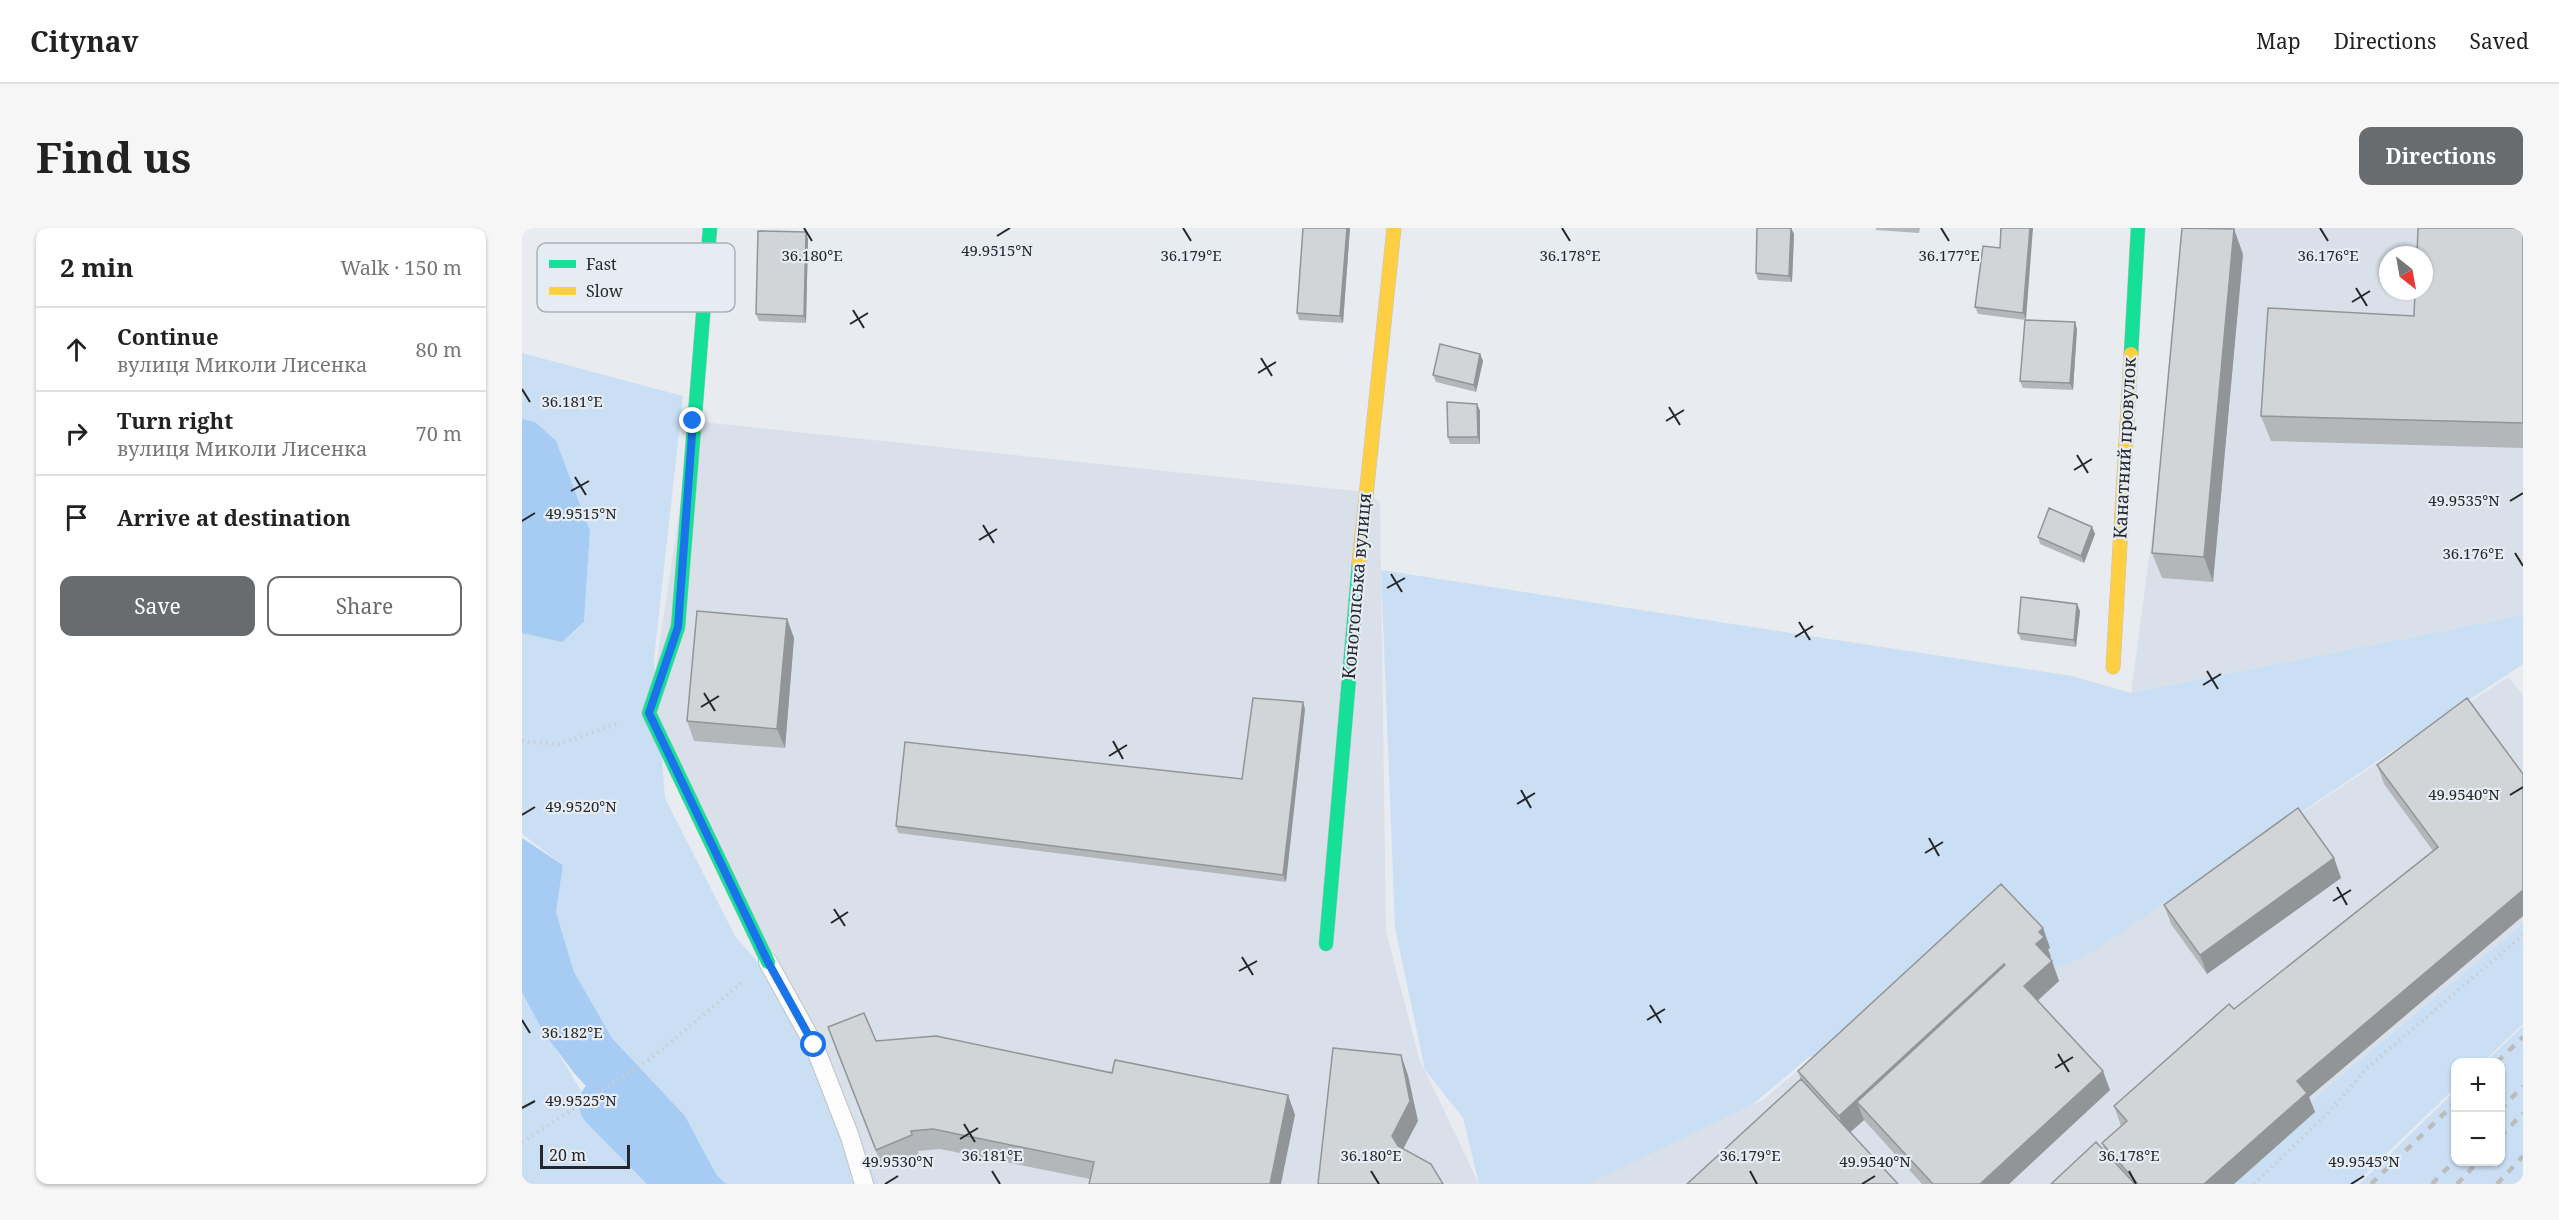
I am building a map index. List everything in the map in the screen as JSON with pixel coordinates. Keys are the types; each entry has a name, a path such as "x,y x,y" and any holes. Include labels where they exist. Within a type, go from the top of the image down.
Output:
{"street":[{"path":"709,243 710,228"},
{"name":"Конотопська вулиця","path":"1326,944 1365,492 1394,228"},
{"name":"Канатний провулок","path":"2113,668 2138,228"},
{"path":"703,312 678,627 649,713 768,962"}],"lane":[{"path":"768,962 814,1045 850,1137 864,1184"}],"path":[{"path":"522,741 559,744 649,713"},
{"path":"2254,1184 2328,1113 2367,1068 2523,935"},
{"path":"522,1142 650,1059 768,962"}],"shaded area":[{"path":"2193,228 2523,228 2523,615 2131,693"},
{"path":"522,353 683,396 654,658 665,798 735,936 777,984 879,1184 726,1184 716,1174 685,1116 612,1038 574,972 556,912 563,865 522,834 522,626 573,633 584,622 590,531 535,422 522,419"},
{"path":"693,421 1365,492 1380,502 1386,931 1419,1058 1479,1184 859,1184 649,713"},
{"path":"1381,570 2072,676 2131,693 2523,615 2523,664 2083,958 1808,1058 1752,1105 1588,1184 1479,1184 1463,1118 1425,1070 1395,928"},
{"path":"2508,677 2523,695 2523,923 2311,1101 2246,1184 1583,1184 1763,1100 2018,884 2083,957"},
{"path":"2523,923 2523,1024 2487,1058 2451,1058 2451,1092 2355,1184 2230,1184 2311,1101"},
{"path":"522,992 587,1101 672,1184 522,1184"},
{"path":"2523,1026 2523,1184 2359,1184 2451,1095 2451,1166 2505,1166 2505,1058 2489,1058"}],"water":[{"path":"522,419 535,422 556,441 590,531 584,622 562,642 522,633"},
{"path":"522,838 563,865 556,912 574,972 612,1038 685,1116 716,1174 726,1184 682,1184 672,1169 627,1131 574,1073 544,1033 522,992"}],"building":[{"path":"1303,228 1347,228 1340,316 1297,313"},
{"path":"1757,228 1791,228 1789,276 1756,273"},
{"path":"2001,228 2030,228 2023,313 1975,307 1983,246 2000,248"},
{"path":"2182,228 2234,229 2204,557 2152,553"},
{"path":"2418,228 2523,228 2523,423 2261,416 2268,308 2414,316 2415,300 2433,300 2433,246 2417,246"},
{"path":"758,231 806,232 804,316 756,314"},
{"path":"2025,320 2075,322 2070,383 2020,381"},
{"path":"1440,344 1480,354 1474,385 1433,375"},
{"path":"1447,402 1477,404 1478,437 1448,437"},
{"path":"2049,508 2092,527 2081,556 2038,537"},
{"path":"2021,597 2077,604 2074,640 2018,633"},
{"path":"697,611 787,619 777,729 687,721"},
{"path":"1253,698 1303,702 1283,875 896,826 905,742 1242,779"},
{"path":"2467,698 2523,774 2523,890 2297,1081 2307,1093 2204,1184 2138,1184 2102,1143 2127,1121 2114,1106 2229,1004 2234,1009 2438,847 2377,765"},
{"path":"2298,808 2334,858 2200,955 2164,905"},
{"path":"2001,884 2043,928 2039,932 2044,937 2036,944 2052,961 2024,986 2103,1071 1980,1184 1933,1184 1857,1102 2004,964 1839,1116 1798,1071"},
{"path":"864,1013 876,1041 936,1036 1112,1073 1115,1060 1288,1095 1270,1184 1089,1184 1094,1162 933,1129 911,1131 912,1135 876,1150 828,1027"},
{"path":"1333,1048 1401,1055 1410,1101 1392,1136 1398,1146 1431,1164 1443,1184 1318,1184"},
{"path":"1801,1079 1898,1184 1687,1184"},
{"path":"2096,1142 2135,1184 2051,1184"}],"waterway":[{"path":"606,1104 685,1184"}],"railway":[{"path":"2501,1058 2523,1037"},
{"path":"2505,1105 2523,1086"},
{"path":"2371,1184 2451,1107"},
{"path":"2505,1132 2523,1113"},
{"path":"2497,1184 2523,1156"},
{"path":"2432,1184 2451,1164"},
{"path":"2457,1184 2474,1166"}],"traffic: fast":[{"path":"709,243 710,228"},
{"path":"2131,354 2138,228"},
{"path":"703,312 678,627 649,713 768,962"},
{"path":"1326,944 1359,563"}],"traffic: slow":[{"path":"1359,563 1394,228"},
{"path":"2113,667 2131,354"}],"route":[{"path":"693,421 678,627 649,713 768,962 814,1045"}]}
